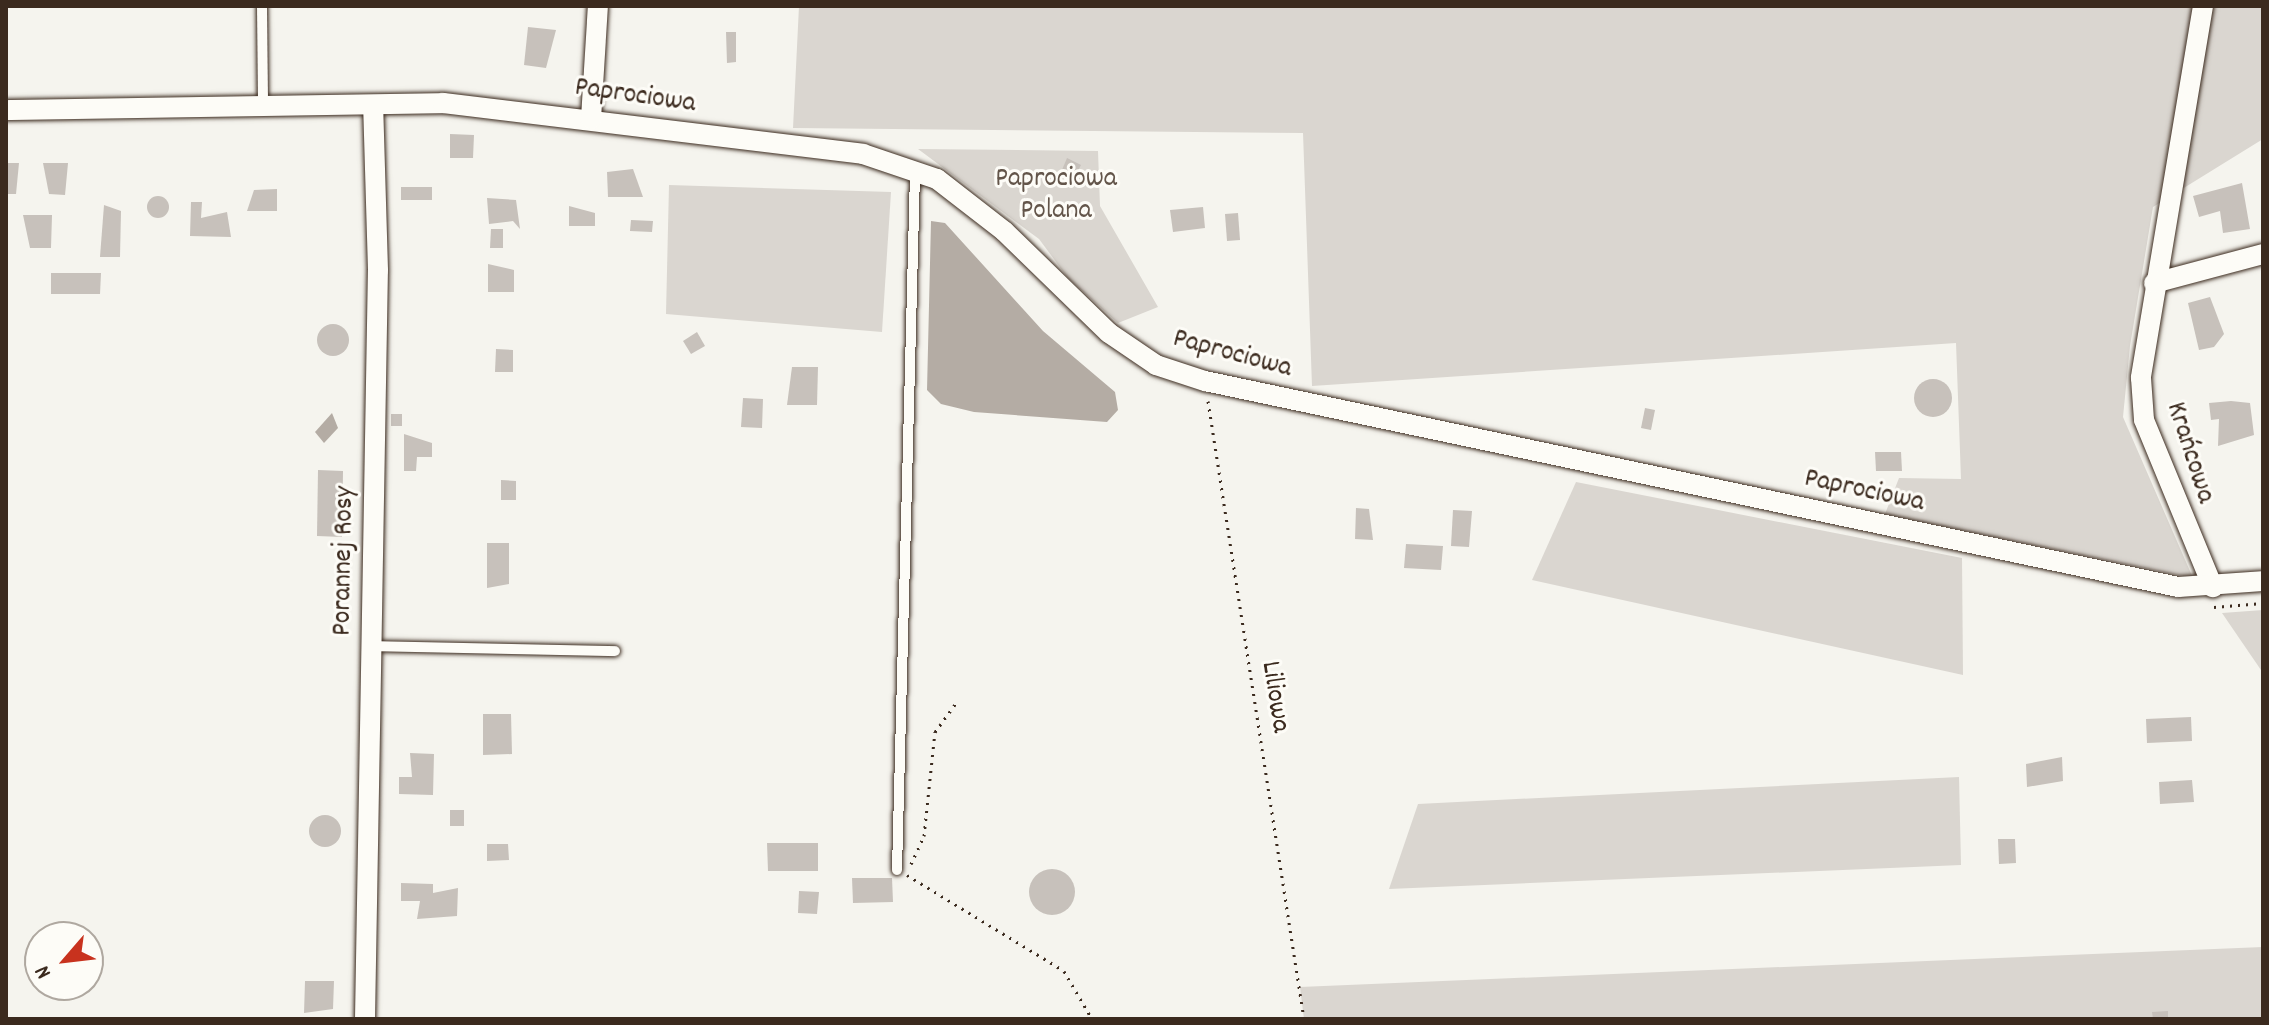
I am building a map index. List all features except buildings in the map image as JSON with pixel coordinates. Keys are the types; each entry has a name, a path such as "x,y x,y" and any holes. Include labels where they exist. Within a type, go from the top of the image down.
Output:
{"street":[{"path":"591,119 598,6"},
{"name":"Krańcowa","path":"2203,6 2154,283 2141,378 2144,420 2214,597"},
{"name":"Paprociowa","path":"6,110 443,103 863,154 915,169 994,223 1109,333 1156,365 1205,381 2214,597 2263,581"},
{"name":"Porannej Rosy","path":"365,1019 372,646 373,105"},
{"path":"2154,283 2263,254"}],"lane":[{"path":"262,6 263,108"},
{"path":"902,872 915,169"},
{"path":"372,646 615,651"}],"path":[{"name":"Liliowa","path":"1205,381 1304,1019"},
{"path":"2214,597 2263,603"},
{"path":"958,700 935,732 924,836 902,872 1064,971 1092,1019"}],"green space":[{"path":"799,6 2263,6 2263,139 2153,207 2130,346 2123,417 2193,578 1885,514 1899,478 1961,479 1956,343 1312,386 1303,133 793,128"},
{"name":"Paprociowa Polana","path":"918,149 1098,151 1100,206 1158,307 1118,323 1068,278 1039,239"},
{"path":"669,185 891,192 882,332 666,314"},
{"path":"1576,482 1962,558 1963,675 1532,580"},
{"path":"2263,610 2263,673 2222,613"},
{"path":"1959,777 1961,865 1389,889 1418,804"},
{"path":"2263,947 2263,1019 1304,1019 1300,987"}],"shaded area":[{"path":"931,221 945,223 1043,331 1115,392 1118,410 1107,422 974,412 941,404 927,390"},
{"path":"332,413 338,428 324,443 315,432"}]}
